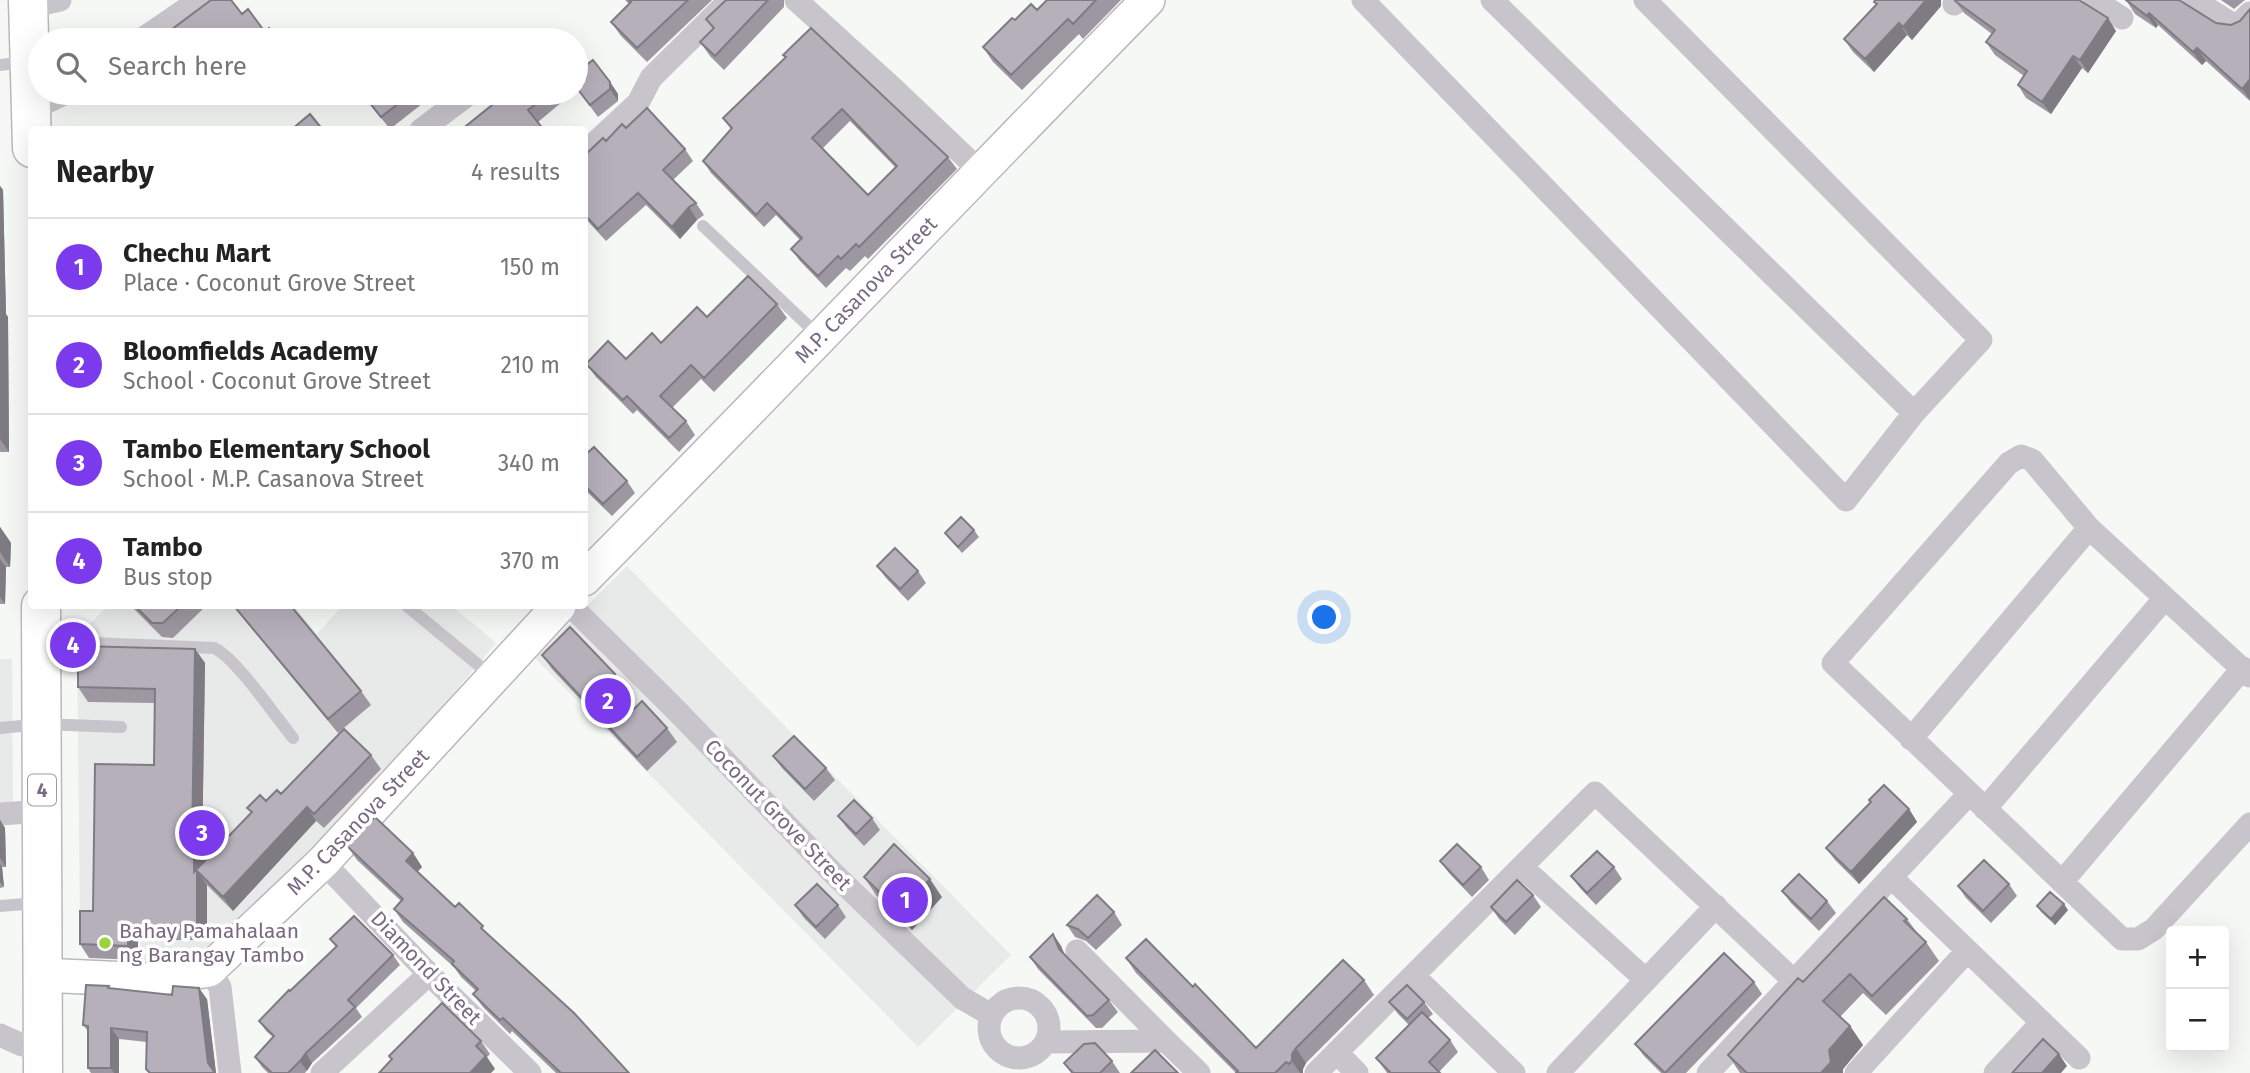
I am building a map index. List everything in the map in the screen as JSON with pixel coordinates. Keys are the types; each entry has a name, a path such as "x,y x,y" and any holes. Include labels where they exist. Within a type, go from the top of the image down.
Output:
{"highway":[{"path":"29,28 39,2"},
{"path":"28,30 15,63 28,101"},
{"path":"29,105 31,126"},
{"name":"4","path":"41,623 43,1060"}],"street":[{"path":"159,28 200,0"},
{"path":"588,149 638,103 651,78 730,0"},
{"path":"796,0 895,89 980,171"},
{"name":"M.P. Casanova Street","path":"588,575 1148,0"},
{"path":"1363,0 1846,500 1914,413 1981,340 1645,0"},
{"path":"1492,0 1914,413"},
{"path":"2094,0 2122,18"},
{"path":"2194,0 2232,24 2245,19"},
{"path":"31,110 41,105"},
{"path":"429,126 455,105"},
{"path":"2062,882 2247,672 2090,528 2032,460 2021,456 2010,463 1833,663 1911,739 2122,939 2138,939 2154,929 2250,824"},
{"path":"1911,739 2090,528"},
{"path":"1708,1073 1891,877 1977,801 2165,598"},
{"name":"M.P. Casanova Street","path":"209,970 323,862 556,609"},
{"name":"Coconut Grove Street","path":"574,609 832,872 962,999 990,1016"},
{"path":"1316,1073 1595,793 1794,981"},
{"path":"0,814 43,811"},
{"name":"Diamond Street","path":"323,862 429,974 530,1073"},
{"path":"1523,868 1646,980"},
{"path":"1891,877 2079,1058"},
{"path":"1558,1073 1716,906"},
{"path":"1077,951 1199,1073"},
{"path":"1856,1073 1967,951"},
{"path":"41,975 150,980 209,970 220,988 230,1073"},
{"path":"327,1071 429,974"},
{"path":"1414,976 1514,1073"},
{"path":"1011,998 1025,998 1038,1004 1046,1015 1049,1029 1046,1042 1034,1055 1033,1065 1004,1055 995,1048 990,1038 990,1016 999,1004 1011,998"},
{"path":"1995,1073 2042,1022"},
{"path":"0,1035 22,1045 43,1060"},
{"path":"1046,1042 1166,1041"},
{"path":"1336,1053 1357,1073"}],"lane":[{"path":"704,226 821,338"},
{"path":"411,609 494,677"},
{"path":"41,623 214,648 234,664 293,737"},
{"path":"0,728 42,724 121,727"},
{"path":"0,906 42,902"}],"shaded area":[{"path":"627,566 1011,955 918,1047 535,658 584,609 588,609 588,605"},
{"path":"105,609 296,609 317,634 339,609 456,609 496,643 406,750 209,954 140,962 141,919 80,916 77,636"},
{"path":"0,659 12,659 13,808 0,808"}],"building":[{"path":"211,0 231,0 242,14 248,9 262,28 174,28"},
{"path":"629,0 688,0 637,48 611,22 631,2"},
{"path":"726,0 768,0 715,56 700,42 714,28 706,19"},
{"path":"1047,0 1096,0 1073,24 1068,19 1011,75 983,47 1012,18 1015,20 1031,4 1037,10"},
{"path":"1875,0 1926,0 1903,27 1899,23 1865,59 1844,39 1877,4"},
{"path":"1956,0 2079,0 2108,18 2080,60 2073,56 2042,102 2018,85 2027,71 1986,42 1995,30"},
{"path":"2126,0 2179,0 2216,23 2231,25 2240,21 2250,9 2250,79 2242,89 2197,48 2193,52 2149,13 2147,16"},
{"path":"811,28 948,157 859,247 856,244 841,259 838,256 818,276 791,249 802,238 767,203 756,215 703,161 732,128 723,118 786,57 783,55","holes":["842,109 897,166 868,195 812,138"]},
{"path":"593,60 610,82 610,89 590,105 588,102 588,64"},
{"path":"372,105 396,105 381,117"},
{"path":"492,105 535,105 528,110 541,126 466,126"},
{"path":"647,108 685,149 663,170 696,203 689,207 672,227 638,193 598,229 588,218 588,152 603,138 606,141 622,124 626,128"},
{"path":"310,114 320,126 296,126"},
{"path":"748,276 777,304 704,378 691,365 660,396 686,421 669,438 627,396 623,400 588,366 588,362 608,341 626,359 652,333 661,343 697,307 707,317"},
{"path":"594,447 627,481 603,504 588,489 588,452"},
{"path":"961,517 974,530 958,547 945,533"},
{"path":"895,548 918,571 900,589 877,566"},
{"path":"138,609 178,609 163,623 152,623"},
{"path":"236,609 293,609 361,691 328,719"},
{"path":"570,627 615,674 605,683 632,711 642,701 667,728 637,757 542,655"},
{"path":"78,646 195,649 192,846 194,872 252,812 247,808 260,795 266,801 277,790 281,794 344,729 371,755 314,814 307,807 223,897 197,871 197,926 128,926 128,946 80,944 80,911 93,911 95,764 154,765 155,689 78,687"},
{"path":"794,736 826,768 805,789 773,756"},
{"path":"1884,785 1909,809 1851,872 1826,848"},
{"path":"854,800 872,818 856,834 838,816"},
{"path":"375,817 413,853 406,861 455,907 459,903 483,926 481,928 574,1013 629,1073 561,1073 503,1018 500,1020 473,994 478,989 452,964 454,961 394,909 403,899 347,846"},
{"path":"894,844 930,879 900,912 864,877"},
{"path":"1457,844 1481,867 1463,885 1440,861"},
{"path":"1597,851 1614,867 1587,893 1571,876"},
{"path":"1984,860 2009,884 1983,911 1958,886"},
{"path":"1799,874 1827,901 1811,919 1782,891"},
{"path":"1517,880 1533,895 1506,922 1491,907"},
{"path":"817,884 838,905 816,927 795,905"},
{"path":"2050,892 2064,904 2051,919 2037,906"},
{"path":"1097,895 1114,912 1088,938 1078,929 1067,925"},
{"path":"1884,897 1926,942 1872,996 1850,974 1823,1001 1850,1026 1829,1050 1831,1062 1821,1073 1747,1073 1728,1055 1798,978 1803,982"},
{"path":"354,916 393,955 348,1000 355,1007 288,1073 272,1073 255,1057 274,1036 259,1021 337,946 330,939"},
{"path":"1053,934 1059,949 1109,1000 1093,1015 1087,1016 1030,957"},
{"path":"1146,939 1193,987 1195,984 1256,1048 1343,960 1364,980 1296,1048 1289,1064 1286,1062 1275,1073 1236,1073 1238,1071 1126,958"},
{"path":"1724,953 1754,982 1665,1073 1635,1044"},
{"path":"86,985 172,995 173,986 199,988 208,1063 215,1073 150,1073 146,1069 147,1032 111,1028 111,1068 88,1068 88,1026 83,1025"},
{"path":"1407,985 1424,1002 1407,1019 1389,1002"},
{"path":"442,1003 481,1041 476,1046 486,1056 470,1073 379,1073 392,1059 389,1056"},
{"path":"1422,1012 1450,1040 1429,1062 1440,1073 1391,1073 1376,1058"},
{"path":"2043,1039 2059,1054 2042,1073 2012,1073"},
{"path":"1095,1043 1112,1061 1100,1073 1073,1073 1064,1063 1084,1044"},
{"path":"1155,1050 1178,1073 1131,1073"}],"place":[{"name":"Tambo","path":"73,645"},
{"name":"Bloomfields Academy","path":"608,701"},
{"name":"Tambo Elementary School","path":"202,833"},
{"name":"Chechu Mart","path":"905,900"},
{"name":"Bahay Pamahalaan ng Barangay Tambo","path":"105,943"}]}
